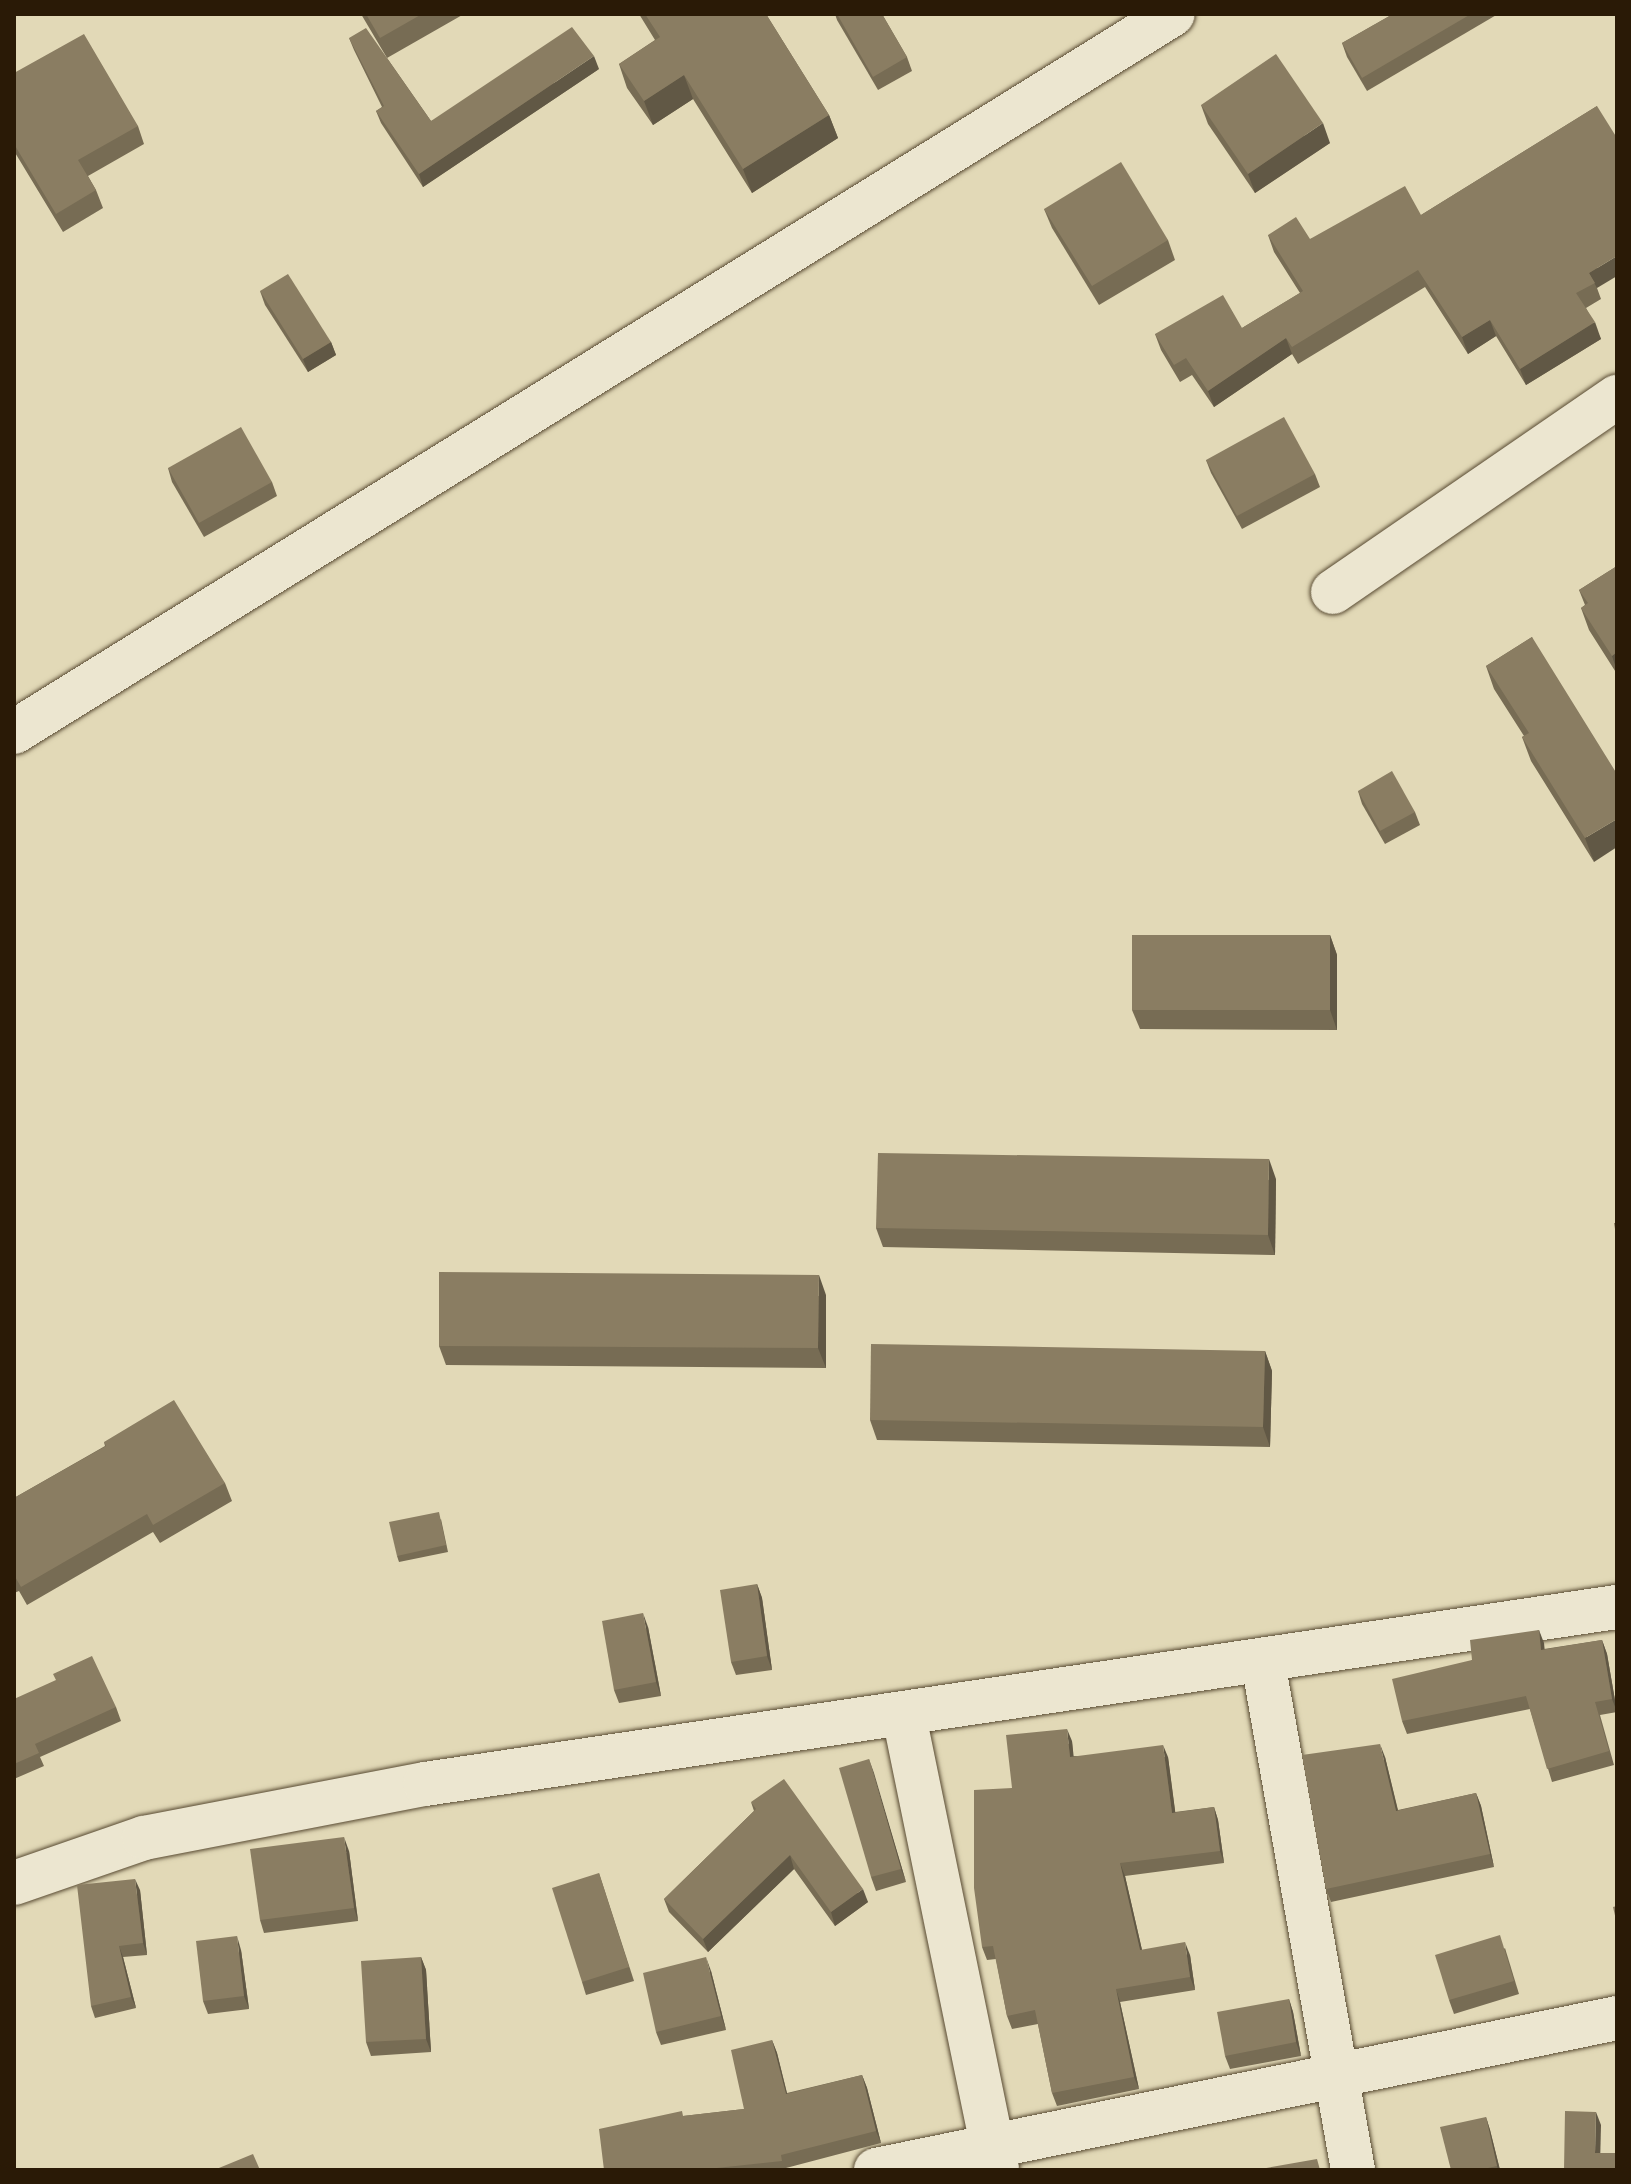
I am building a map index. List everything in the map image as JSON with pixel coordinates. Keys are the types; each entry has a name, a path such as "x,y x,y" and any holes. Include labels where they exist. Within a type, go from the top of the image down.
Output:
{"street":[{"path":"14,732 1173,14"},
{"path":"1333,592 1617,397"},
{"path":"14,1883 144,1838 425,1784 1616,1614"},
{"path":"1263,1662 1353,2170"},
{"path":"904,1716 995,2159"},
{"path":"876,2170 995,2159 1336,2079 1617,2018"}],"building":[{"path":"366,14 422,14 380,38"},
{"path":"645,14 766,14 829,115 743,169 684,75 644,101 619,64 660,37"},
{"path":"837,14 882,14 907,57 873,77"},
{"path":"1393,14 1471,14 1362,78 1342,43"},
{"path":"572,27 594,56 419,174 376,111 384,106 349,38 366,28 431,121"},
{"path":"84,34 138,126 78,160 96,190 56,214 14,144 14,73"},
{"path":"1276,54 1323,123 1248,174 1201,105"},
{"path":"1597,106 1617,138 1617,256 1589,273 1595,283 1576,293 1595,322 1520,369 1490,320 1462,337 1418,270 1292,347 1286,338 1208,391 1186,358 1174,365 1155,334 1223,295 1242,328 1303,291 1268,235 1296,217 1310,239 1405,186 1421,215"},
{"path":"1121,162 1168,240 1092,286 1044,209"},
{"path":"288,274 331,342 303,359 260,291"},
{"path":"1284,417 1315,474 1237,516 1206,460"},
{"path":"241,427 272,482 199,523 168,468"},
{"path":"1617,566 1617,652 1612,656 1581,608 1588,603 1579,590"},
{"path":"1532,637 1617,774 1617,819 1585,838 1522,737 1529,733 1486,666"},
{"path":"1392,771 1415,812 1380,831 1358,791"},
{"path":"1132,935 1330,935 1330,1010 1132,1010"},
{"path":"878,1153 1269,1159 1268,1235 876,1228"},
{"path":"439,1272 819,1275 818,1348 439,1346"},
{"path":"871,1344 1265,1351 1263,1427 870,1420"},
{"path":"174,1400 225,1483 153,1525 147,1514 21,1587 14,1575 14,1498 106,1446 104,1442"},
{"path":"439,1512 446,1545 397,1556 389,1522"},
{"path":"757,1584 767,1656 731,1662 720,1590"},
{"path":"643,1613 656,1682 614,1690 602,1621"},
{"path":"1539,1630 1541,1650 1602,1640 1612,1699 1595,1702 1609,1751 1547,1769 1526,1696 1402,1721 1392,1679 1472,1660 1470,1640"},
{"path":"92,1656 116,1707 35,1744 39,1753 14,1764 14,1699 56,1680 53,1674"},
{"path":"1067,1729 1070,1757 1163,1745 1172,1813 1214,1807 1220,1851 1120,1863 1140,1950 1185,1942 1190,1977 1116,1989 1134,2077 1052,2093 1035,2010 1007,2016 993,1946 982,1947 974,1888 974,1790 1012,1788 1006,1735"},
{"path":"1380,1744 1396,1811 1476,1793 1490,1854 1326,1889 1302,1755"},
{"path":"869,1759 901,1869 871,1877 839,1768"},
{"path":"784,1779 863,1889 831,1912 790,1855 703,1939 664,1899 756,1809 751,1802"},
{"path":"344,1837 354,1908 260,1920 250,1849"},
{"path":"599,1873 629,1967 582,1982 552,1888"},
{"path":"135,1879 143,1943 119,1946 131,1997 91,2006 77,1885"},
{"path":"1500,1935 1514,1981 1449,2000 1435,1955"},
{"path":"237,1936 244,1996 203,2001 196,1941"},
{"path":"421,1957 426,2039 366,2042 361,1961"},
{"path":"706,1957 721,2016 656,2032 643,1973"},
{"path":"1289,1999 1296,2042 1225,2056 1217,2012"},
{"path":"772,2040 786,2094 862,2075 876,2131 781,2155 782,2161 698,2170 604,2170 599,2129 682,2111 683,2116 744,2109 731,2050"},
{"path":"1565,2111 1596,2112 1595,2153 1617,2153 1617,2170 1564,2170"},
{"path":"1486,2117 1497,2166 1479,2170 1451,2170 1440,2127"},
{"path":"253,2154 260,2170 214,2170"},
{"path":"1317,2159 1320,2170 1255,2170"}]}
